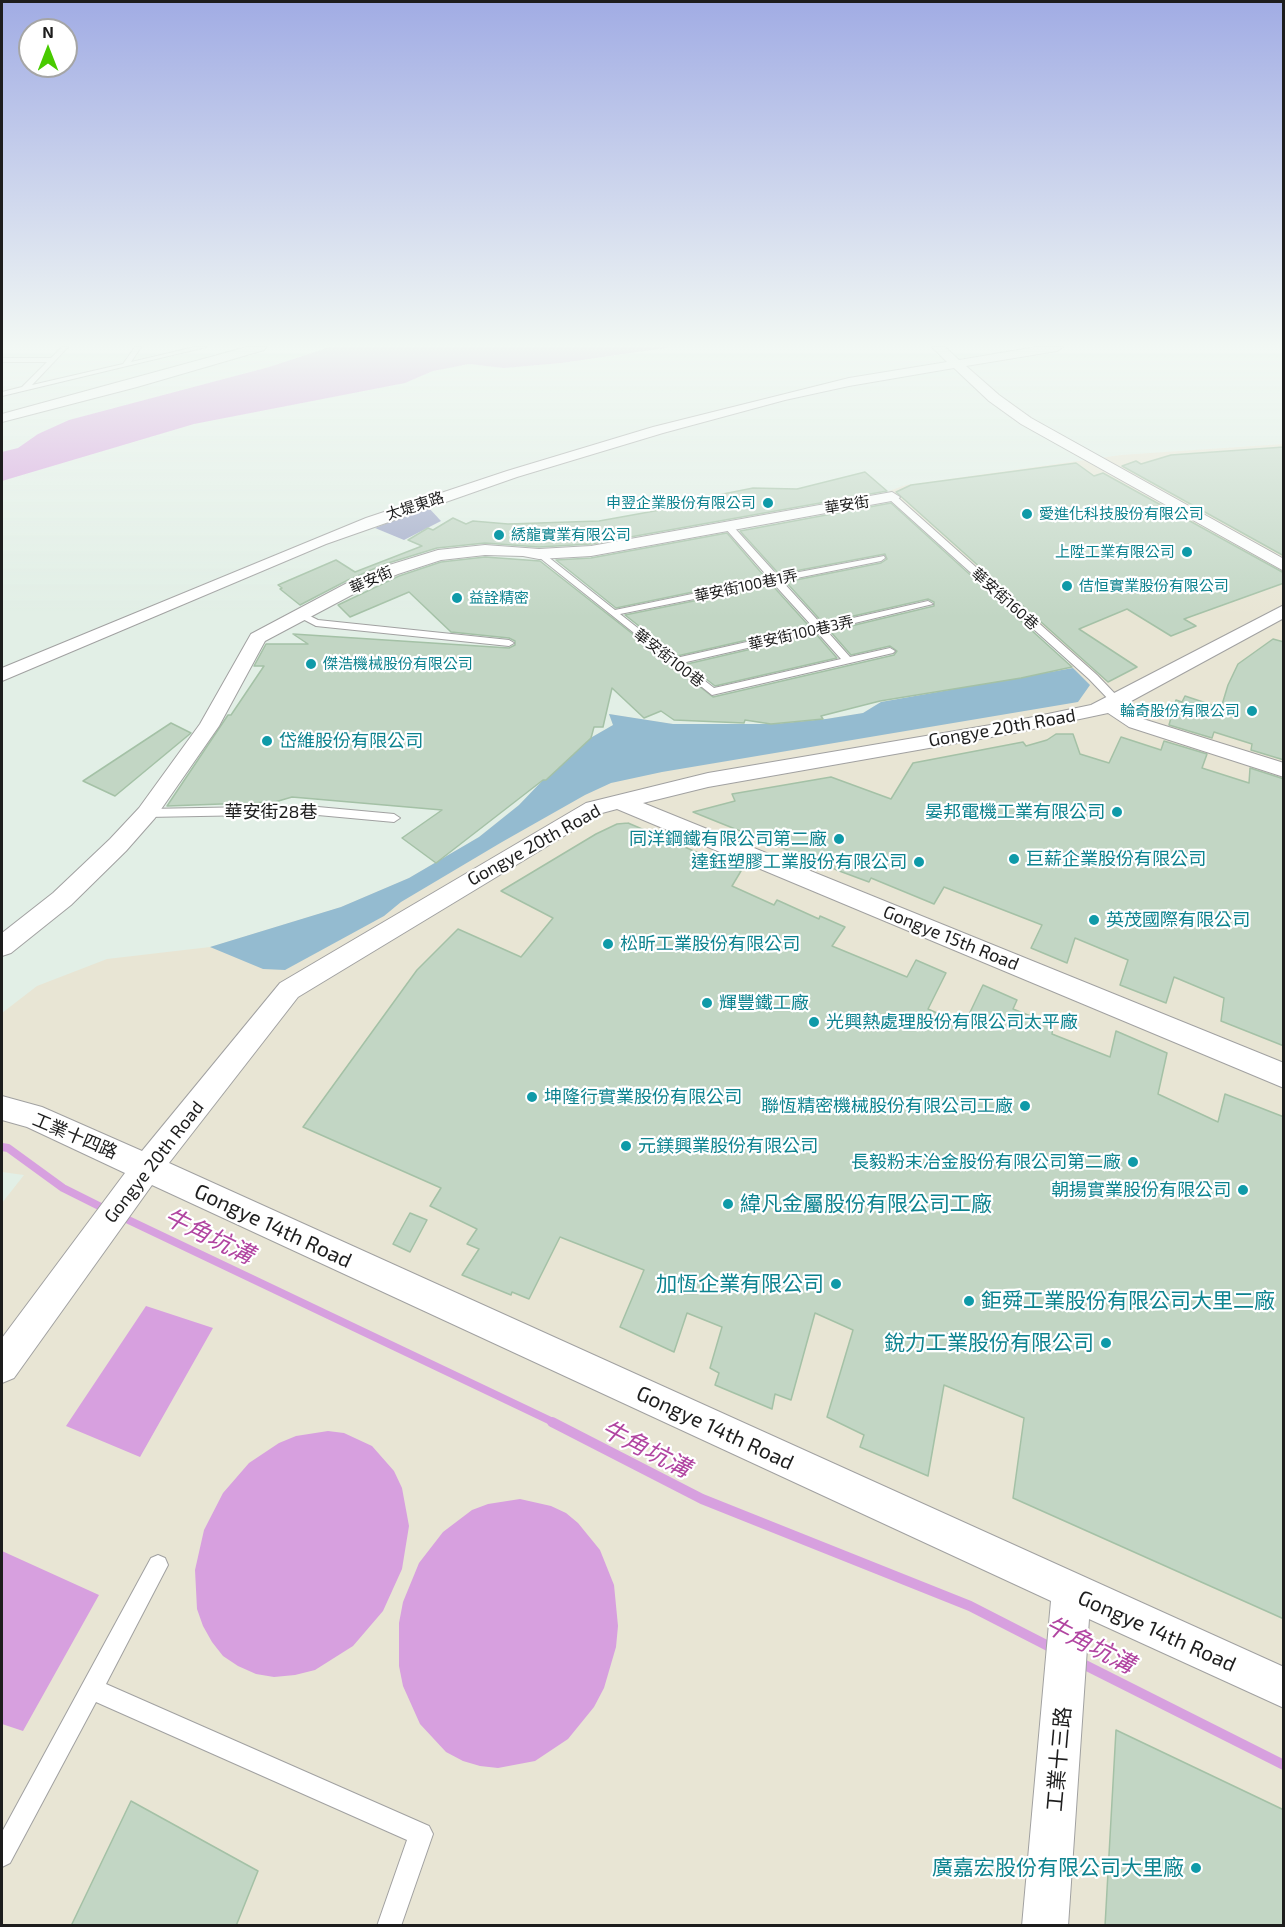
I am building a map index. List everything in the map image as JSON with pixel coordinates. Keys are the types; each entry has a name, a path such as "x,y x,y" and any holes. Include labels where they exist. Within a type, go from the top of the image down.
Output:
{"street":[{"name":"太堤東路","path":"2,675 372,520 512,474 637,437"},
{"path":"1054,437 1284,566"},
{"name":"華安街","path":"2,946 62,899 118,845 147,813 209,726 258,638 355,586 392,570 438,555 484,550 539,554 591,551 892,497"},
{"name":"Gongye 20th Road","path":"2,1366 142,1175 289,990 594,808 708,780 1071,716 1113,703 1284,610"},
{"path":"1113,703 1136,723 1284,770"},
{"name":"Gongye 15th Road","path":"618,801 1284,1076"},
{"name":"工業十四路","path":"2,1108 32,1116 142,1175"},
{"name":"Gongye 14th Road","path":"142,1175 1070,1604 1284,1688"},
{"name":"工業十三路","path":"1045,1926 1070,1604"}],"lane":[{"name":"華安街160巷","path":"892,497 1093,677 1113,703"},
{"path":"728,526 847,660"},
{"name":"華安街100巷","path":"539,554 712,692 890,651"},
{"name":"華安街100巷1弄","path":"612,613 881,558"},
{"name":"華安街100巷3弄","path":"674,662 928,604"},
{"path":"300,614 316,623 509,644"},
{"name":"華安街28巷","path":"147,813 307,810 394,818"},
{"path":"2,1855 158,1565"},
{"path":"91,1689 421,1834 389,1926"}],"shaded area":[{"path":"34,437 150,437 2,481 2,452 18,448"},
{"path":"1283,444 1283,1925 2,1925 2,1203 24,1175 2,1172 2,1013 37,986 107,959 210,947 341,907 409,878 479,837 519,805 543,780 564,763 573,748 613,725 609,714 673,724 774,724 826,719 863,713 881,702 1017,678 1054,669 1080,659 889,491 906,485 1121,455"},
{"path":"428,507 441,521 404,540 375,528"},
{"path":"1073,668 1090,685 1078,702 662,772 611,783 585,795 502,842 401,902 384,916 285,970 263,969 210,947 341,907 409,878 479,837 519,805 543,780 564,763 573,748 613,725 609,714 673,724 774,724 826,719 863,713 881,702"},
{"path":"146,1306 213,1328 140,1457 66,1426"},
{"path":"328,1431 344,1433 372,1446 394,1471 402,1488 409,1526 402,1569 383,1611 353,1646 315,1670 274,1677 256,1674 223,1656 203,1626 197,1609 195,1570 204,1530 223,1493 249,1463 279,1443 296,1436"},
{"path":"520,1499 551,1506 566,1513 578,1523 600,1550 614,1585 618,1626 616,1647 604,1688 594,1707 568,1739 535,1761 498,1768 480,1766 463,1761 446,1752 420,1724 403,1686 399,1666 399,1623 403,1602 419,1563 443,1532 472,1510 488,1504"},
{"path":"2,1551 99,1595 23,1731 2,1724"}],"building":[{"path":"1284,447 1284,556 1122,466 1136,461 1141,464 1171,455"},
{"path":"1076,463 1094,476 1103,473 1284,573 1284,583 1184,619 1196,626 1171,636 1127,609 1079,629 1137,667 1108,682 896,492 911,485"},
{"path":"865,472 887,491 591,544 539,547 485,543 437,548 385,564 300,605 278,585 336,560 355,572 422,546 408,540 428,528 433,530 453,518 466,524 473,521 508,524 599,521 660,510 658,507 753,488 797,489"},
{"path":"891,503 1072,667 1021,678 880,701 821,716 823,719 771,724 745,720 744,723 674,720 661,711 644,718 612,688 603,727 594,727 591,738 546,780 543,780 436,863 402,838 442,810 292,797 275,802 167,806 264,666 254,666 266,644 308,644 293,634 509,648 515,645 515,641 509,638 451,632 409,592 350,617 338,605 399,576 441,562 485,557 540,561 713,697 894,655 897,651 890,646 851,655 830,631 934,606 934,602 928,599 823,623 786,582 881,563 887,559 885,554 779,574 740,531"},
{"path":"727,533 765,577 616,608 556,560 591,558"},
{"path":"772,585 809,626 677,656 625,615"},
{"path":"816,634 837,658 715,686 687,664"},
{"name":"輪奇股份有限公司","path":"1273,639 1284,642 1284,760 1251,750 1252,744 1214,732 1212,738 1169,725 1176,700 1182,702 1185,696 1221,708 1238,664"},
{"path":"171,723 191,733 115,796 83,781"},
{"path":"1056,734 1073,734 1080,754 1109,763 1121,737 1161,750 1164,741 1207,754 1202,768 1249,783 1250,768 1284,779 1284,1046 1221,1021 1224,998 1174,977 1166,1003 1120,985 1128,960 1075,938 1067,963 1031,948 1042,925 944,887 934,904 871,878 869,882 842,872 693,812 735,801 732,794 831,777 891,799 913,763 1023,742 1026,746 1047,740"},
{"path":"628,823 741,871 732,886 774,905 777,900 819,919 820,916 845,927 832,946 907,977 916,960 946,973 928,1009 964,1025 983,985 1017,1000 1013,1009 1053,1025 1052,1034 1110,1057 1116,1031 1167,1053 1158,1094 1218,1122 1225,1094 1284,1117 1284,1619 1013,1498 1024,1418 944,1385 928,1476 860,1447 864,1435 827,1417 853,1330 815,1313 791,1400 775,1394 772,1409 715,1385 719,1373 710,1368 722,1327 687,1313 674,1352 620,1327 644,1270 560,1237 529,1299 512,1292 511,1295 462,1275 479,1249 467,1244 477,1229 430,1206 441,1188 303,1127 417,970 458,929 521,957 553,918 501,891 596,834 617,824"},
{"path":"410,1213 427,1220 410,1252 393,1244"},
{"name":"廣嘉宏股份有限公司大里廠","path":"1116,1730 1284,1810 1284,1926 1105,1926"},
{"path":"131,1801 258,1871 236,1926 71,1926"}],"waterway":[{"name":"牛角坑溝","path":"2,1147 8,1148 63,1188 107,1210"},
{"name":"牛角坑溝","path":"120,1216 555,1423"},
{"name":"牛角坑溝","path":"552,1422 702,1499 970,1606 1054,1649"},
{"name":"牛角坑溝","path":"1079,1662 1284,1765"}],"place":[{"name":"申翌企業股份有限公司","path":"768,503"},
{"name":"愛進化科技股份有限公司","path":"1027,514"},
{"name":"綉龍實業有限公司","path":"499,535"},
{"name":"上陞工業有限公司","path":"1187,552"},
{"name":"佶恒實業股份有限公司","path":"1067,586"},
{"name":"益詮精密","path":"457,598"},
{"name":"傑浩機械股份有限公司","path":"311,664"},
{"name":"輪奇股份有限公司","path":"1252,711"},
{"name":"岱維股份有限公司","path":"267,741"},
{"name":"晏邦電機工業有限公司","path":"1117,812"},
{"name":"同洋鋼鐵有限公司第二廠","path":"839,839"},
{"name":"巨薪企業股份有限公司","path":"1014,859"},
{"name":"達鈺塑膠工業股份有限公司","path":"919,862"},
{"name":"英茂國際有限公司","path":"1094,920"},
{"name":"松昕工業股份有限公司","path":"608,944"},
{"name":"輝豐鐵工廠","path":"707,1003"},
{"name":"光興熱處理股份有限公司太平廠","path":"814,1022"},
{"name":"坤隆行實業股份有限公司","path":"532,1097"},
{"name":"聯恆精密機械股份有限公司工廠","path":"1025,1106"},
{"name":"元鎂興業股份有限公司","path":"626,1146"},
{"name":"長毅粉末冶金股份有限公司第二廠","path":"1133,1162"},
{"name":"朝揚實業股份有限公司","path":"1243,1190"},
{"name":"緯凡金屬股份有限公司工廠","path":"728,1204"},
{"name":"加恆企業有限公司","path":"836,1284"},
{"name":"鉅舜工業股份有限公司大里二廠","path":"969,1301"},
{"name":"銳力工業股份有限公司","path":"1106,1343"},
{"name":"廣嘉宏股份有限公司大里廠","path":"1196,1868"}]}
